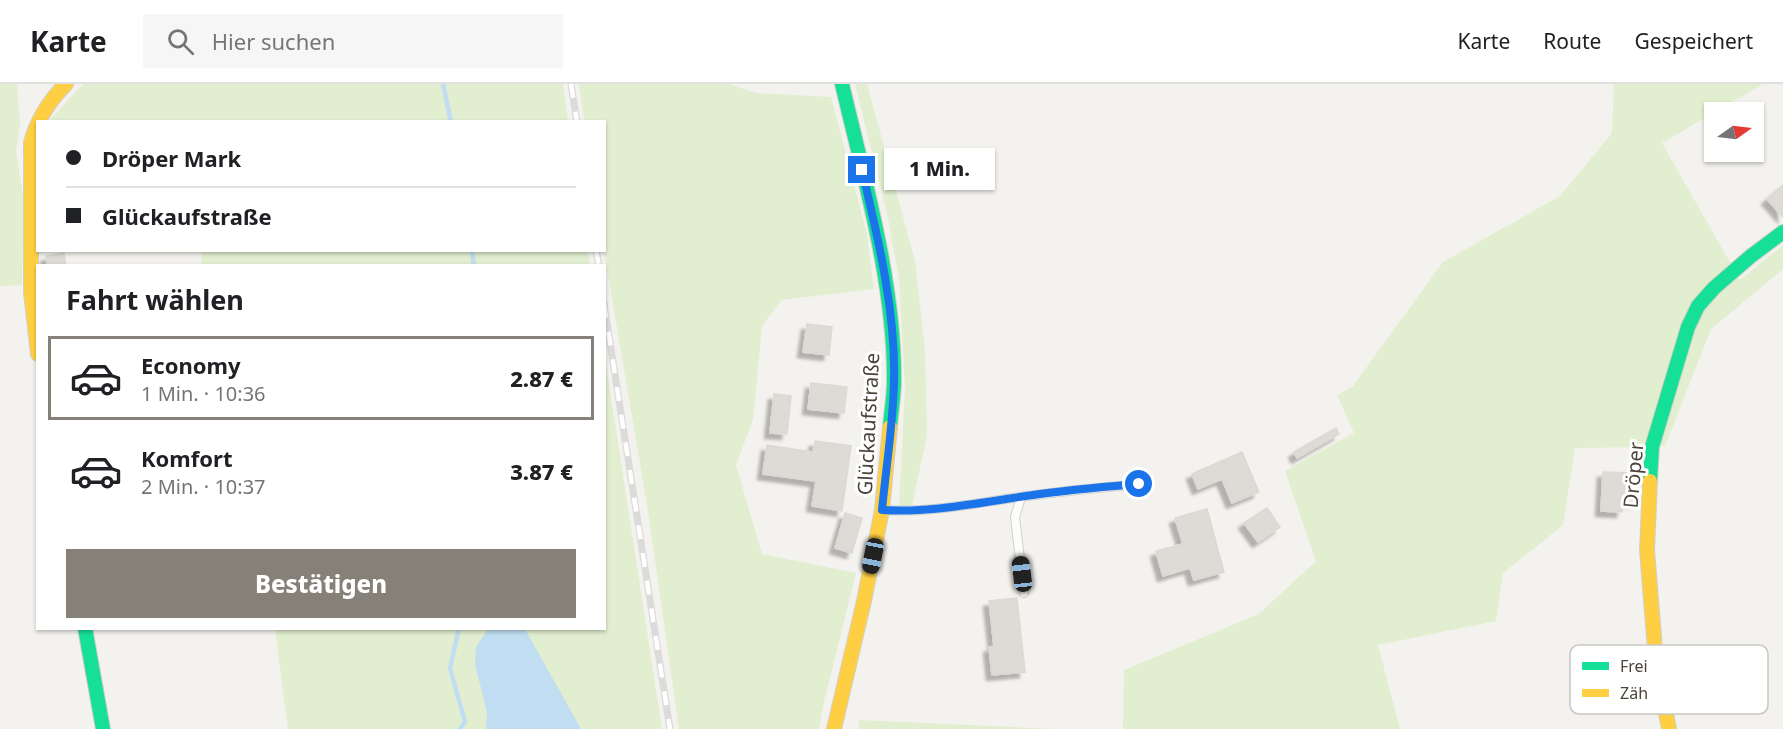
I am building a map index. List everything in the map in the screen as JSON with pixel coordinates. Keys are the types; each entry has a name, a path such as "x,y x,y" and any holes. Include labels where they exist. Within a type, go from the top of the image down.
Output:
{"street":[{"path":"38,120 46,106 66,84"},
{"name":"Glückaufstraße","path":"834,729 864,601 882,510 894,382 891,324 877,235 842,84"},
{"path":"36,124 31,143 31,292 36,336"},
{"name":"Dröper","path":"1655,645 1647,550 1652,447 1688,327 1698,306 1714,288 1783,232"},
{"path":"85,630 103,729"},
{"name":"Dröper","path":"1666,714 1669,729"}],"lane":[{"path":"882,510 914,511 1139,484"},
{"path":"1021,497 1015,517 1024,593"}],"green space":[{"path":"0,84 17,84 20,126 16,151 24,201 22,285 0,286"},
{"path":"83,84 563,84 568,120 50,120"},
{"path":"579,84 729,84 756,93 831,97 867,234 874,289 781,300 762,326 753,420 736,465 762,554 856,573 819,729 679,729 647,505 604,252 606,252 606,120 584,120"},
{"path":"855,84 867,84 915,261 925,350 927,434 912,507 899,506 905,388 899,279 887,213"},
{"path":"1614,84 1763,84 1732,102 1704,102 1704,118 1662,143 1740,280 1783,245 1783,269 1711,329 1665,446 1657,446 1699,296 1648,447 1575,448 1563,525 1503,573 1496,621 1378,645 1400,729 1123,729 1124,670 1259,614 1316,561 1285,471 1354,433 1337,395 1353,386 1443,262 1560,196 1612,133"},
{"path":"202,252 588,252 590,264 201,264"},
{"path":"606,365 662,729 288,729 275,630 606,630"},
{"path":"859,720 1056,729 858,729"}],"water":[{"path":"487,630 526,630 581,729 486,729 487,712 475,664 476,647"}],"building":[{"path":"1783,185 1783,217 1767,199"},
{"path":"64,253 66,264 48,264 46,256"},
{"path":"807,324 832,327 829,355 803,352"},
{"path":"811,383 847,387 844,413 808,409"},
{"path":"774,394 791,396 787,434 770,433"},
{"path":"1336,428 1339,434 1297,458 1294,452"},
{"path":"815,441 851,446 842,511 812,506 816,481 763,474 767,445 813,452"},
{"path":"1242,452 1259,492 1232,503 1222,479 1198,489 1192,474"},
{"path":"1603,472 1636,473 1635,502 1623,501 1622,512 1601,511"},
{"path":"1267,508 1280,527 1258,542 1244,523"},
{"path":"1207,509 1224,572 1194,580 1190,568 1163,576 1156,551 1183,544 1175,518"},
{"path":"845,513 862,518 852,553 835,548"},
{"path":"1017,598 1025,672 992,675 989,647 994,646 989,601"}],"waterway":[{"path":"443,84 451,120"},
{"path":"472,252 474,264"},
{"path":"459,630 450,668 465,722 460,729"}],"railway":[{"path":"571,84 577,120"},
{"path":"596,252 599,264"},
{"path":"606,317 670,729"}],"traffic: fast":[{"path":"842,84 884,270 893,345 894,393 890,427"},
{"path":"1650,481 1652,447 1688,327 1698,306 1714,288 1783,232"},
{"path":"85,630 103,729"}],"traffic: slow":[{"path":"40,120 54,97 66,84"},
{"path":"36,129 31,143 31,292 36,336"},
{"path":"834,729 864,601 882,510 890,427"},
{"path":"1650,481 1647,550 1655,645"},
{"path":"1666,714 1669,729"}],"route":[{"path":"862,170 877,235 891,324 894,382 882,510 914,511 1052,492 1139,484"}]}
